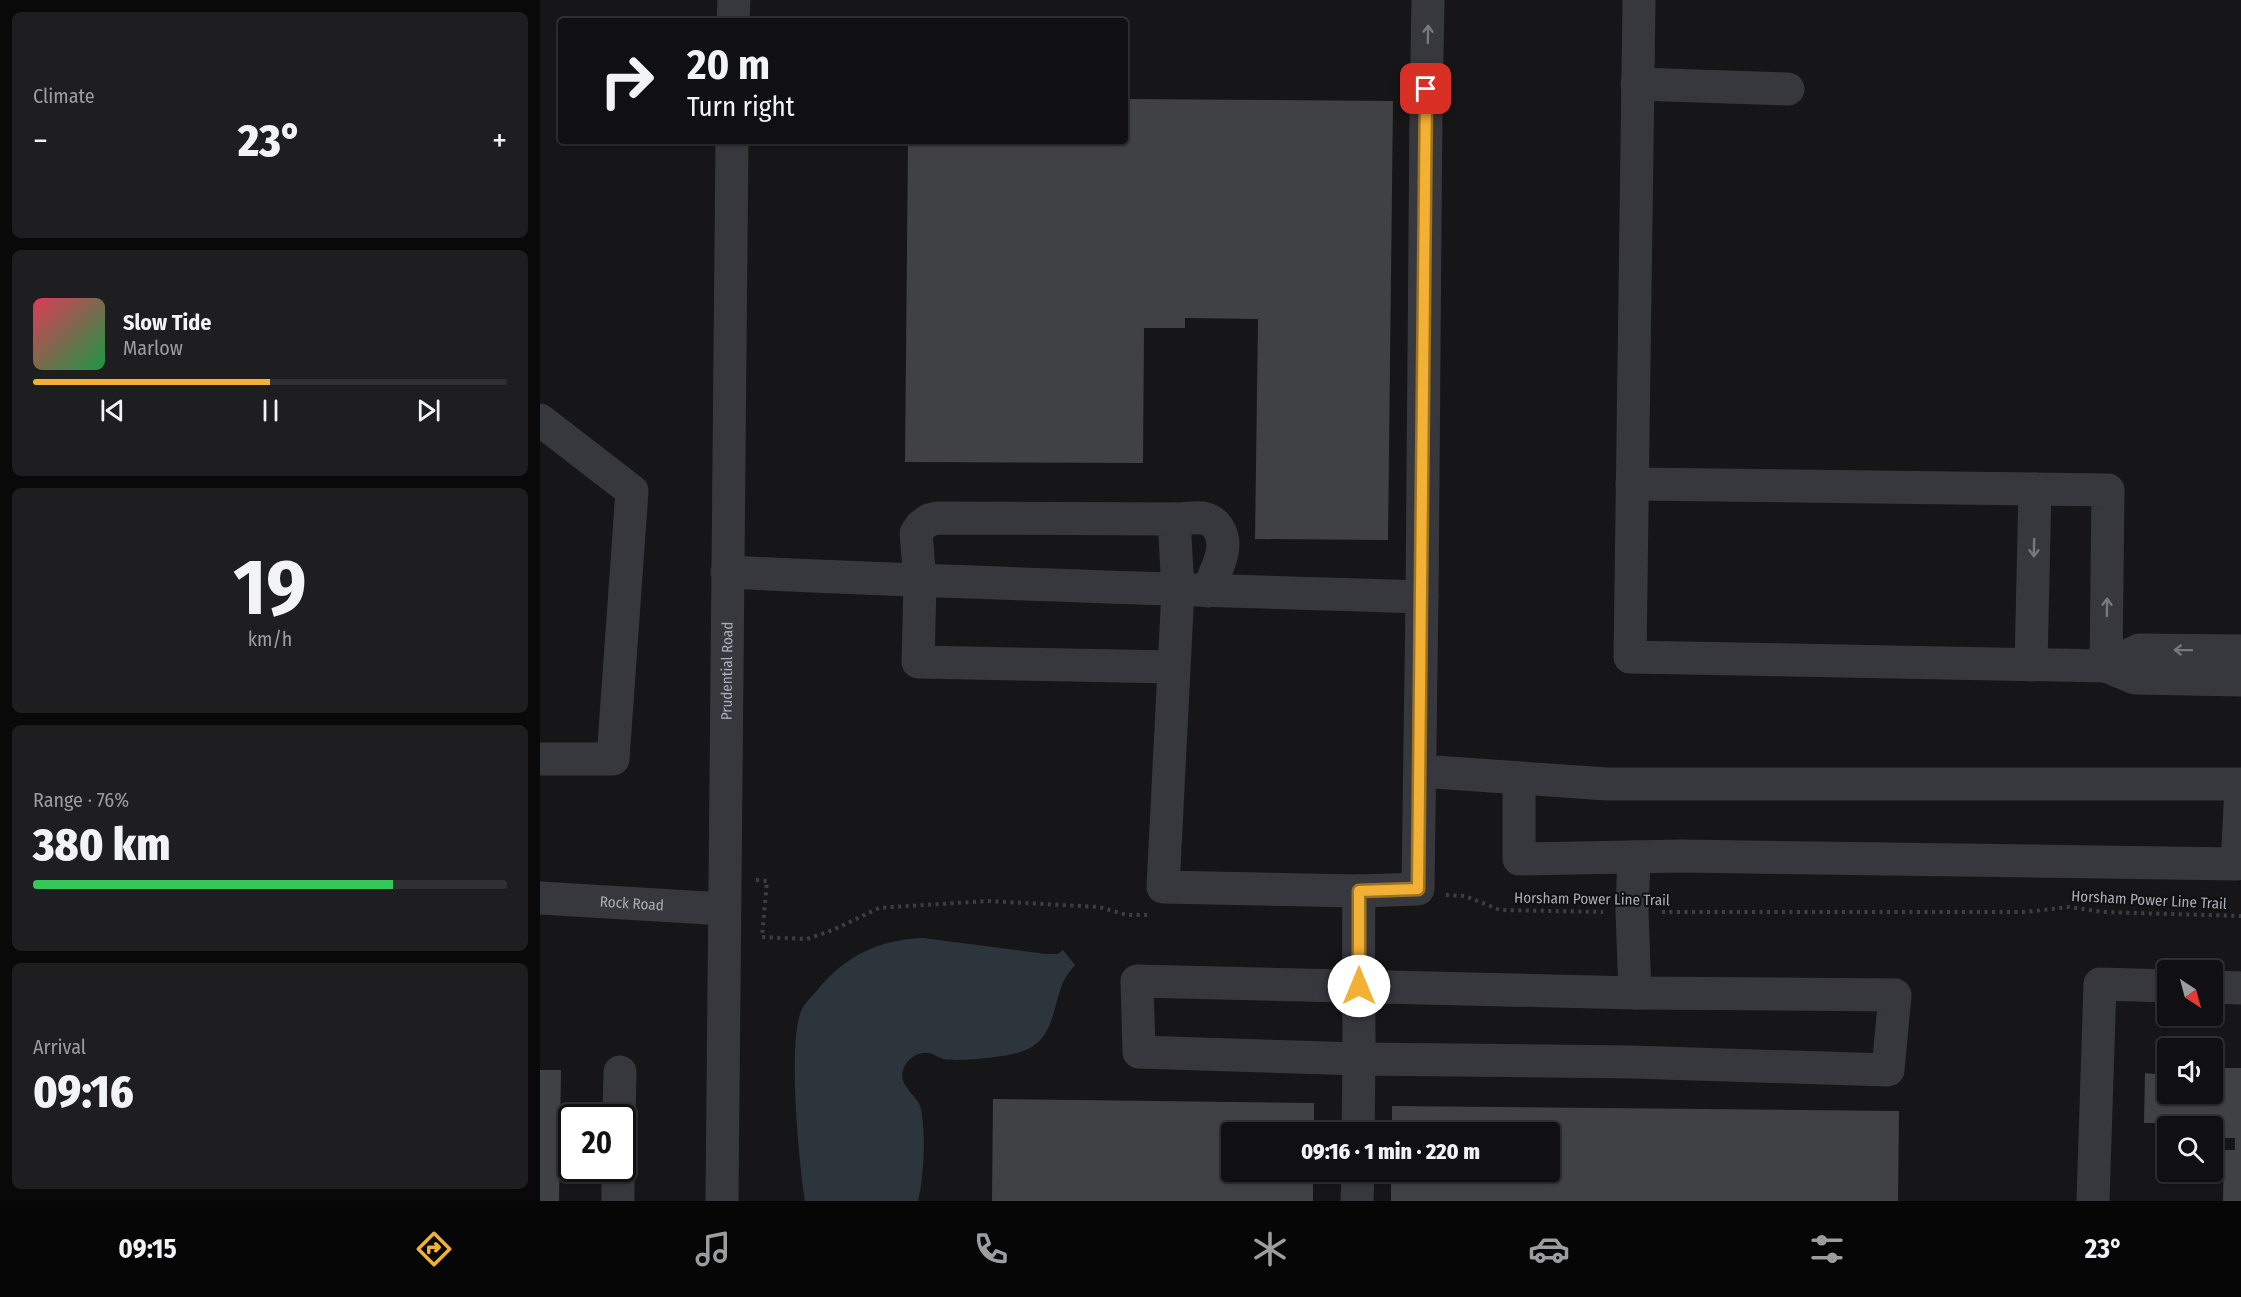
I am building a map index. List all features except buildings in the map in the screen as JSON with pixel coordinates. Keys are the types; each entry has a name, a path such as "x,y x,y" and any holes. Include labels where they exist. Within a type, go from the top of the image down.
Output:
{"street":[{"path":"733,18 734,0"},
{"path":"1174,667 918,662 920,582 916,533 929,520 937,518 1204,518 1215,523 1225,544 1222,554 1193,590 1174,667 1163,887 1359,891 1418,889 1428,0"},
{"path":"1639,0 1630,657 2106,666 2135,678 2241,680"},
{"path":"1637,84 1788,89"},
{"name":"Prudential Road","path":"723,1201 732,144"},
{"path":"540,420 632,491 613,759 540,759"},
{"path":"1632,484 2108,490 2106,666"},
{"path":"2031,665 2035,489"},
{"path":"1174,519 1193,590"},
{"path":"728,573 920,582 1422,597"},
{"path":"2106,666 2139,650 2241,651"},
{"path":"1420,771 1606,784 2241,786 2237,864 1634,857 1519,859 1519,778"},
{"path":"1634,857 1632,912 1635,993"},
{"path":"1358,1122 1359,891"},
{"name":"Rock Road","path":"540,898 724,909"},
{"path":"1137,981 1635,993 1895,994 1888,1070 1631,1062 1359,1059 1139,1053 1137,981"},
{"path":"2093,1201 2100,984 2157,986"},
{"path":"2223,987 2241,988"},
{"path":"619,1104 620,1071"},
{"path":"618,1182 618,1201"},
{"path":"1357,1201 1358,1182"}],"path":[{"path":"767,881 762,937 807,939 833,930 879,908 976,902 1099,907 1127,915 1151,915"},
{"name":"Horsham Power Line Trail","path":"1439,895 1465,896 1500,910 2026,912 2069,907 2103,912 2241,916"}],"shaded area":[{"path":"923,938 1046,954 1058,954 1063,950 1075,965 1063,982 1045,1034 1029,1048 1010,1055 951,1060 923,1053 914,1056 906,1064 903,1070 903,1081 919,1104 923,1119 924,1155 918,1201 805,1201 797,1132 795,1073 795,1047 802,1009 830,976 853,958 865,951 892,942"}],"route":[{"path":"1359,986 1359,891 1418,889 1426,89"}]}
